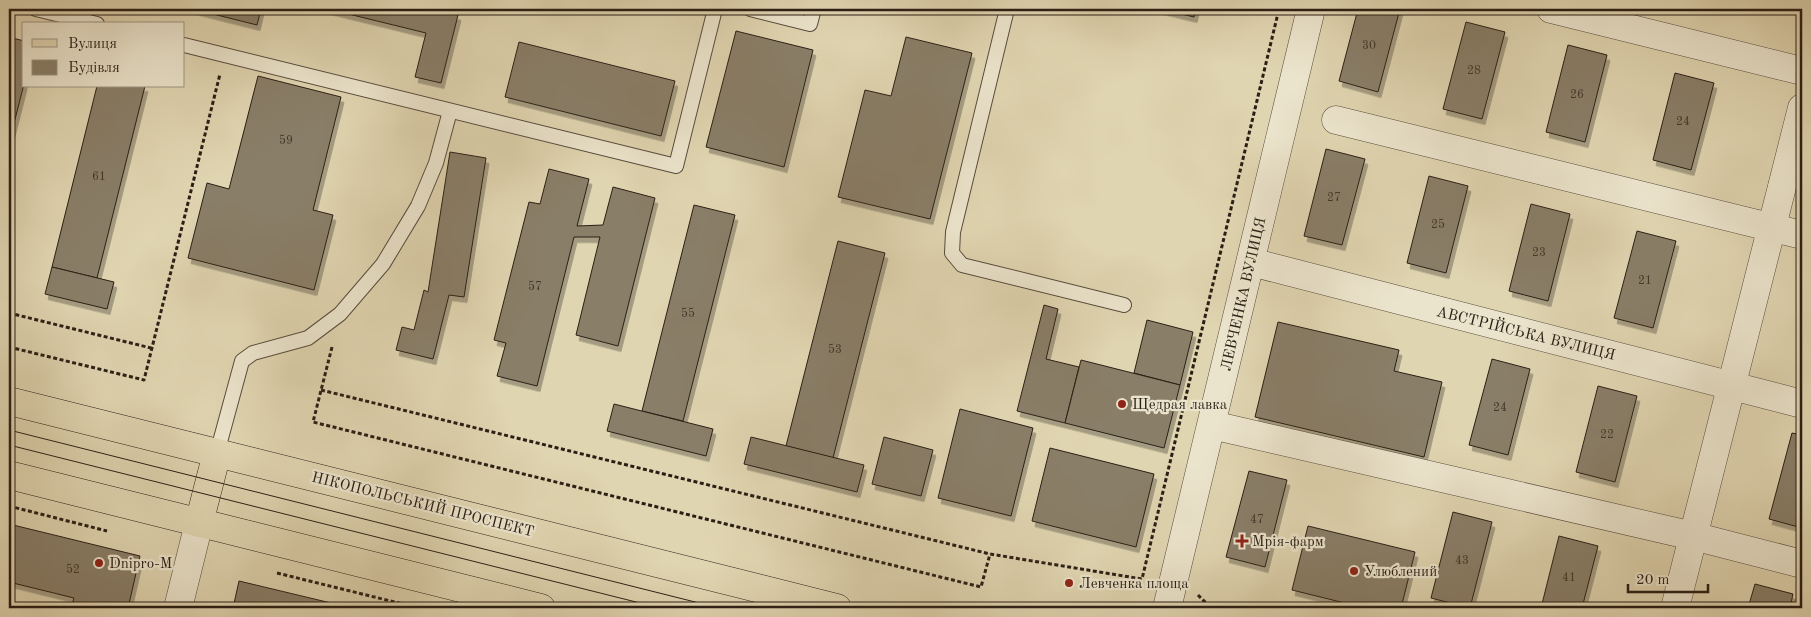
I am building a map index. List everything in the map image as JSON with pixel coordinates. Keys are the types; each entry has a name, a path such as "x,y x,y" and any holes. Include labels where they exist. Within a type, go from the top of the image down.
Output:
{"main road":[{"name":"НІКОПОЛЬСЬКИЙ ПРОСПЕКТ","path":"9,401 838,608"},
{"path":"199,523 217,453"},
{"path":"9,475 541,608"}],"street":[{"name":"ЛЕВЧЕНКА ВУЛИЦЯ","path":"1168,608 1311,9"},
{"path":"1551,9 1802,71"},
{"path":"1675,608 1802,108"},
{"path":"1336,120 1802,235"},
{"name":"АВСТРІЙСЬКА ВУЛИЦЯ","path":"1251,262 1802,404"},
{"path":"1212,425 1693,536 1802,564"},
{"path":"178,608 199,523"}],"lane":[{"path":"36,9 89,22"},
{"path":"185,45 676,166 715,9"},
{"path":"750,9 810,24 814,9"},
{"path":"1007,9 953,232 952,252 962,265 1124,305"},
{"path":"217,453 242,361 253,353 308,338 340,314 383,264 418,206 436,163 450,111"}],"path":[{"path":"321,390 990,554 1142,579 1279,9"},
{"path":"9,347 144,380 225,55"},
{"path":"9,313 152,348"},
{"path":"340,314 313,422 981,587 990,554"},
{"path":"9,506 107,531"},
{"path":"277,573 419,608"},
{"path":"1197,594 1211,608"}],"building":[{"path":"193,9 261,9 257,25"},
{"path":"328,9 434,9 458,15 441,83 415,77 426,33"},
{"path":"1161,9 1196,9 1194,17"},
{"path":"1358,9 1400,9 1378,92 1339,81"},
{"path":"1466,22 1505,32 1482,119 1443,109"},
{"path":"736,31 813,50 784,167 706,147"},
{"path":"9,37 22,40 23,88 9,143"},
{"path":"906,37 972,53 930,219 838,197 865,90 891,96"},
{"path":"519,42 675,81 661,136 505,97"},
{"path":"1568,45 1607,55 1585,142 1546,132"},
{"path":"1675,73 1714,83 1691,170 1653,160"},
{"path":"258,76 341,97 313,210 333,215 314,290 188,258 207,183 229,189"},
{"path":"97,88 144,88 97,278 52,267"},
{"path":"1326,149 1365,159 1342,245 1304,236"},
{"path":"450,152 486,158 464,297 449,295 433,359 396,350 402,327 414,330 424,290 428,292"},
{"path":"549,169 589,179 577,226 603,225 613,187 655,198 618,346 576,335 600,237 574,237 537,386 497,376 506,343 494,340 529,202 540,204"},
{"path":"1429,176 1468,186 1446,273 1407,263"},
{"path":"1531,204 1570,214 1548,301 1509,291"},
{"path":"694,205 735,215 683,421 642,411"},
{"path":"1637,231 1676,241 1653,328 1614,318"},
{"path":"838,241 885,253 833,458 786,446"},
{"path":"52,267 114,282 107,309 45,294"},
{"path":"1044,305 1058,309 1046,359 1079,367 1065,423 1017,411"},
{"path":"1147,320 1193,332 1180,385 1134,373"},
{"path":"1278,322 1399,350 1394,371 1442,382 1424,457 1255,417"},
{"path":"1492,359 1530,369 1508,455 1469,445"},
{"path":"1081,360 1180,385 1164,448 1065,423"},
{"path":"1598,386 1637,396 1615,482 1576,472"},
{"path":"614,404 713,429 706,456 607,431"},
{"path":"960,409 1033,428 1011,516 938,498"},
{"path":"1792,433 1802,435 1802,528 1769,519"},
{"path":"751,437 864,465 857,492 744,464"},
{"path":"884,437 933,450 921,496 872,484"},
{"path":"1050,448 1154,474 1136,547 1032,521"},
{"path":"1249,471 1287,480 1265,567 1226,557"},
{"path":"1453,512 1492,522 1470,608 1431,598"},
{"path":"9,524 140,556 128,608 71,608 74,598 9,582"},
{"path":"1308,526 1415,552 1401,608 1365,608 1292,590"},
{"path":"1559,536 1598,546 1582,608 1541,608"},
{"path":"239,581 352,608 233,608"},
{"path":"1755,584 1793,594 1790,608 1748,608"}],"tram line":[{"path":"9,430 719,608"},
{"path":"9,445 660,608"}],"place":[{"name":"Щедрая лавка","path":"1122,404"},
{"name":"Мрія-фарм","path":"1242,541"},
{"name":"Dnipro-M","path":"99,563"},
{"name":"Улюблений","path":"1354,571"},
{"name":"Левченка площа","path":"1069,583"}]}
